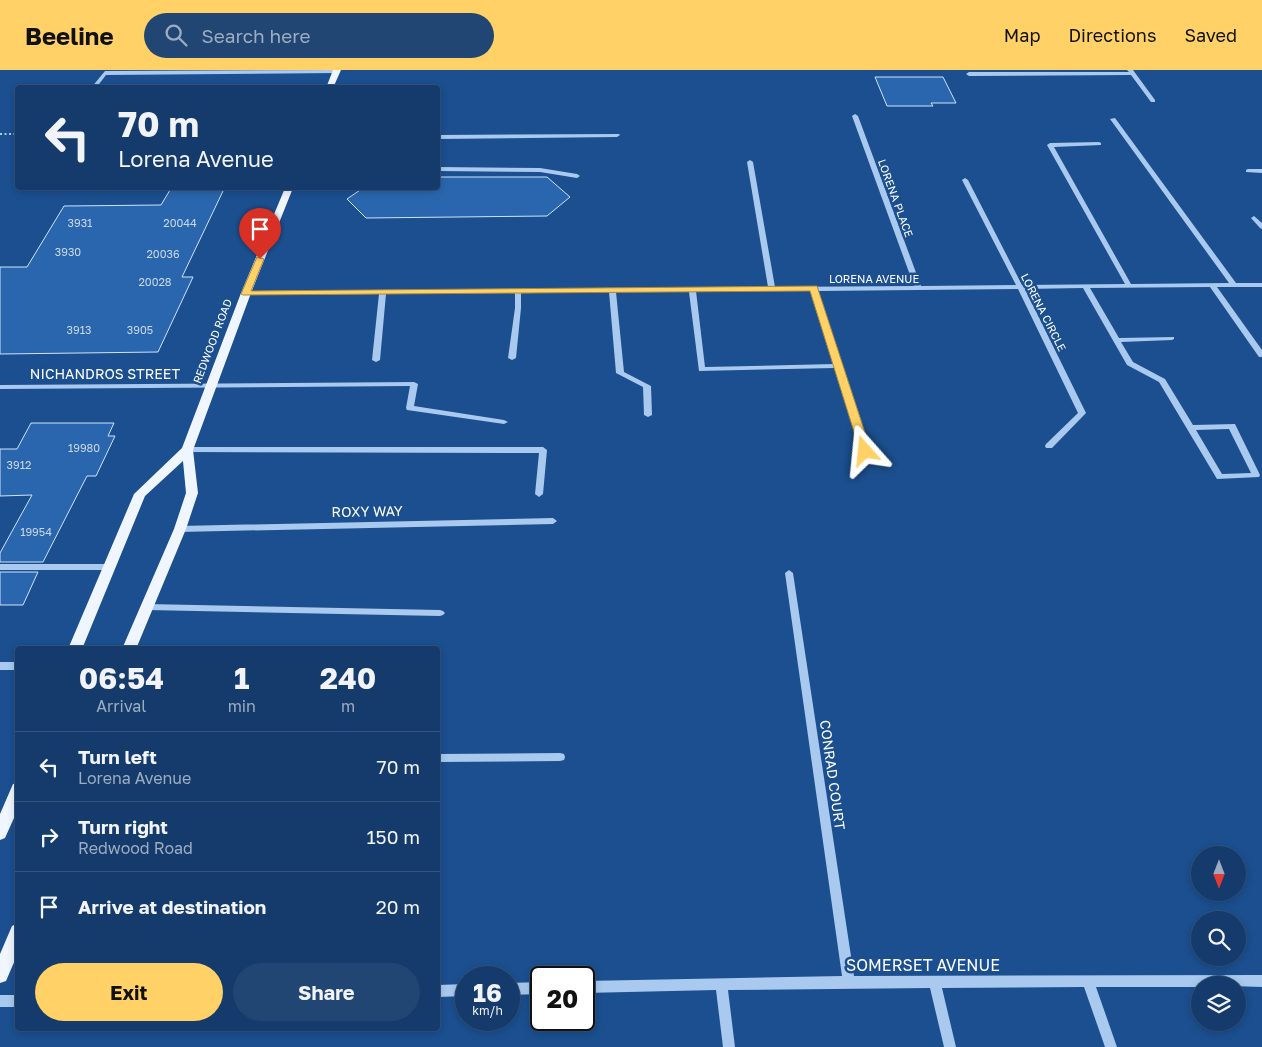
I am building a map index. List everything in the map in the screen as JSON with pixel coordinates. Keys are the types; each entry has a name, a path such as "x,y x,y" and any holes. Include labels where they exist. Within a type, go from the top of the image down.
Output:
{"main road":[{"path":"330,85 336,71"},
{"name":"REDWOOD ROAD","path":"130,646 180,529 192,493 187,450 210,385 288,190"},
{"name":"REDWOOD ROAD","path":"76,646 140,494 187,450"},
{"path":"0,833 15,796"},
{"path":"0,975 15,938"}],"street":[{"path":"95,85 105,73 336,71"},
{"path":"969,74 1131,72 1153,101"},
{"name":"LORENA PLACE","path":"856,116 918,287"},
{"path":"1113,119 1234,285"},
{"path":"440,137 617,135"},
{"path":"1099,144 1050,145 1129,286"},
{"path":"750,162 772,289"},
{"path":"440,169 540,170 577,176"},
{"path":"1248,171 1262,170"},
{"name":"LORENA CIRCLE","path":"966,180 1021,286 1082,412 1049,446"},
{"path":"1254,218 1262,227"},
{"path":"1212,285 1262,355"},
{"name":"LORENA AVENUE","path":"246,294 1262,285"},
{"path":"1086,286 1130,364 1162,381 1220,477 1256,475 1232,426 1191,428"},
{"path":"814,288 865,451"},
{"path":"692,289 702,369 838,366"},
{"path":"612,290 620,373 647,386 648,415"},
{"path":"512,358 518,291"},
{"path":"376,360 383,292"},
{"path":"1116,340 1172,338"},
{"name":"NICHANDROS STREET","path":"0,387 414,384 410,408 504,422"},
{"path":"187,450 543,450 539,494"},
{"name":"ROXY WAY","path":"180,529 554,521"},
{"path":"0,567 108,567"},
{"name":"CONRAD COURT","path":"789,573 849,982"},
{"path":"147,607 440,613"},
{"path":"0,666 15,666"},
{"path":"440,758 560,757"},
{"path":"1088,981 1111,1047"},
{"name":"SOMERSET AVENUE","path":"595,988 849,982 1262,981"},
{"path":"935,982 950,1047"},
{"path":"721,984 729,1047"},
{"path":"440,991 455,990"},
{"path":"0,1002 15,1001"}],"path":[{"path":"0,134 15,134"}],"building":[{"path":"875,77 943,77 956,103 931,103 933,106 887,106"},
{"path":"440,177 547,177 570,197 547,216 366,218 347,199 360,190 440,190"},
{"path":"170,190 224,190 182,277 193,277 158,352 0,354 0,267 27,267 64,206 161,205"},
{"path":"31,423 114,423 108,436 115,436 96,476 87,476 43,562 0,562 0,553 32,495 0,496 0,449 17,449"},
{"path":"0,572 38,572 23,605 0,605"}],"route":[{"path":"260,259 246,294 814,288 818,306 865,451"}]}
